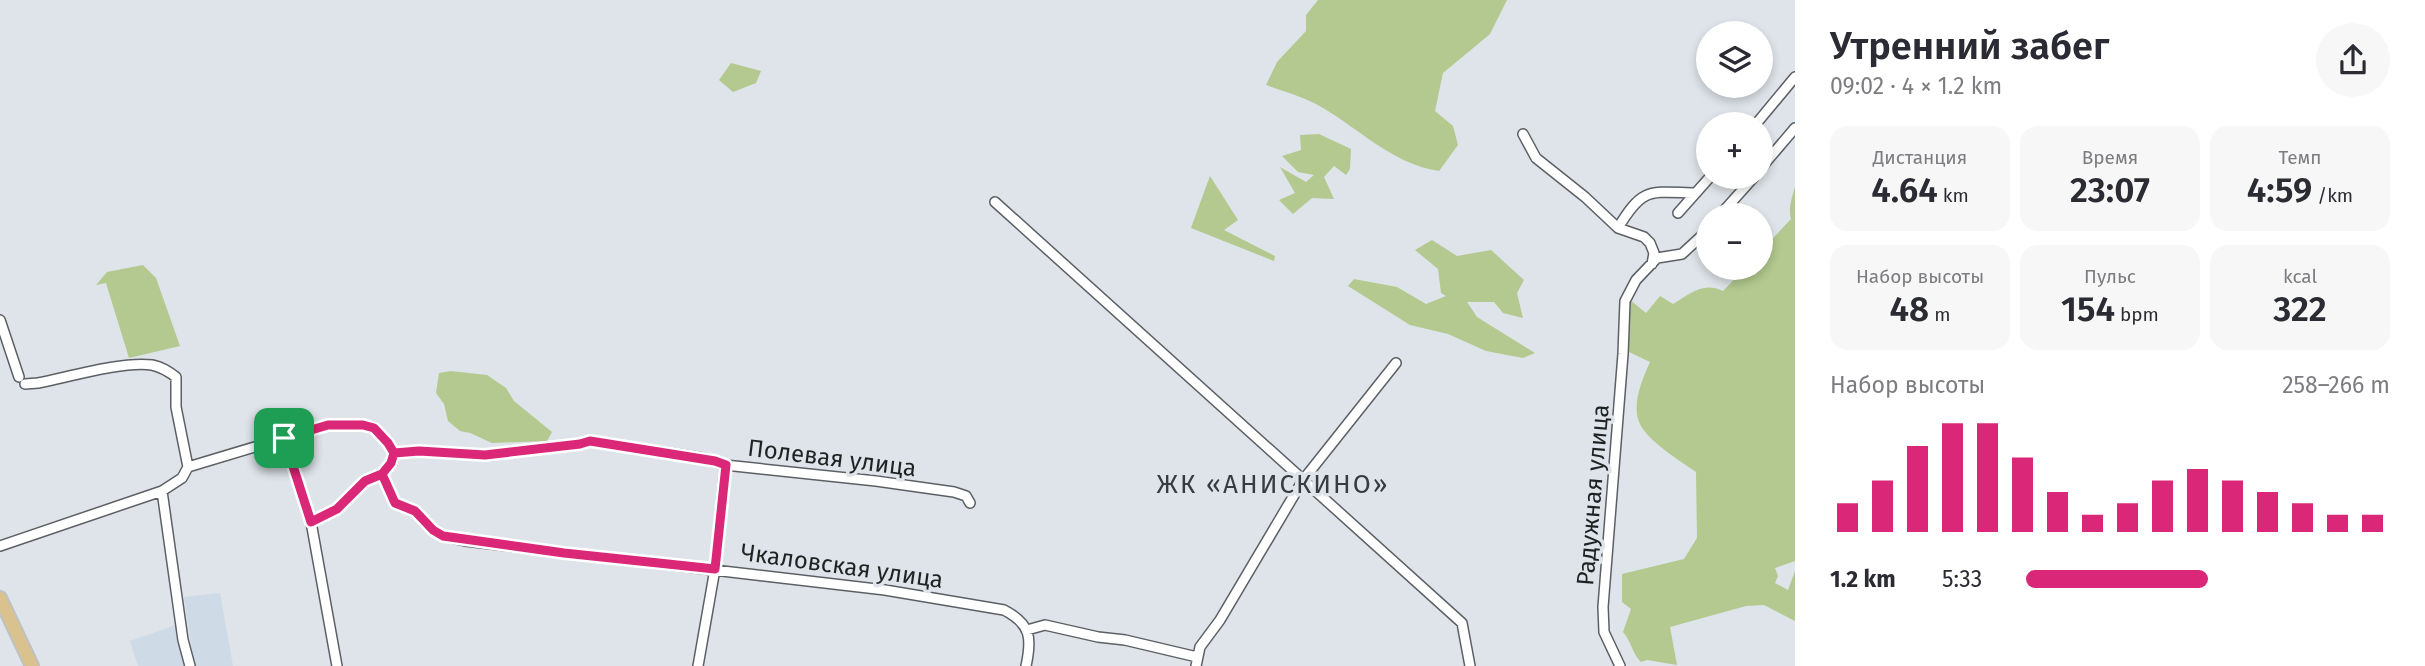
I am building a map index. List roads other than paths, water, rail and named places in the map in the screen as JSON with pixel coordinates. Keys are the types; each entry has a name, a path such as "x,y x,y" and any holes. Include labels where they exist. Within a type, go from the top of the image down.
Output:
{"main road":[{"path":"0,598 32,666"}],"street":[{"path":"1766,112 1795,77"},
{"path":"1773,154 1795,128"},
{"path":"1523,134 1536,158 1585,197 1618,228 1644,237 1650,243 1654,253 1652,264"},
{"path":"1678,213 1700,189"},
{"path":"1731,203 1743,189"},
{"path":"1618,228 1632,205 1649,192 1696,193"},
{"path":"995,202 1462,623 1470,666"},
{"path":"1652,264 1657,258 1682,254 1696,241"},
{"name":"Радужная улица","path":"1620,666 1604,632 1603,607 1623,361 1625,302 1636,280 1652,264"},
{"path":"0,320 22,380 38,383 120,367 150,365 165,369 176,377 177,407 188,467 182,478 162,491 0,546"},
{"path":"1026,666 1030,645 1027,630 1045,625 1125,640 1197,662 1199,647 1220,620 1303,480 1396,363"},
{"path":"188,467 328,425 363,425 374,428 394,453 391,463 382,474 365,481 337,509 311,522"},
{"path":"284,438 311,522 337,666"},
{"name":"Полевая улица","path":"394,453 419,451 485,455 590,441 703,458 726,465 954,492 966,496 970,503"},
{"path":"698,666 715,569 726,465"},
{"name":"Чкаловская улица","path":"382,474 395,503 415,511 433,530 443,536 958,601 1004,610 1016,616 1027,630"},
{"path":"162,491 183,640 190,666"}],"district":[{"name":"ЖК «АНИСКИНО»","path":"1273,484"}]}
